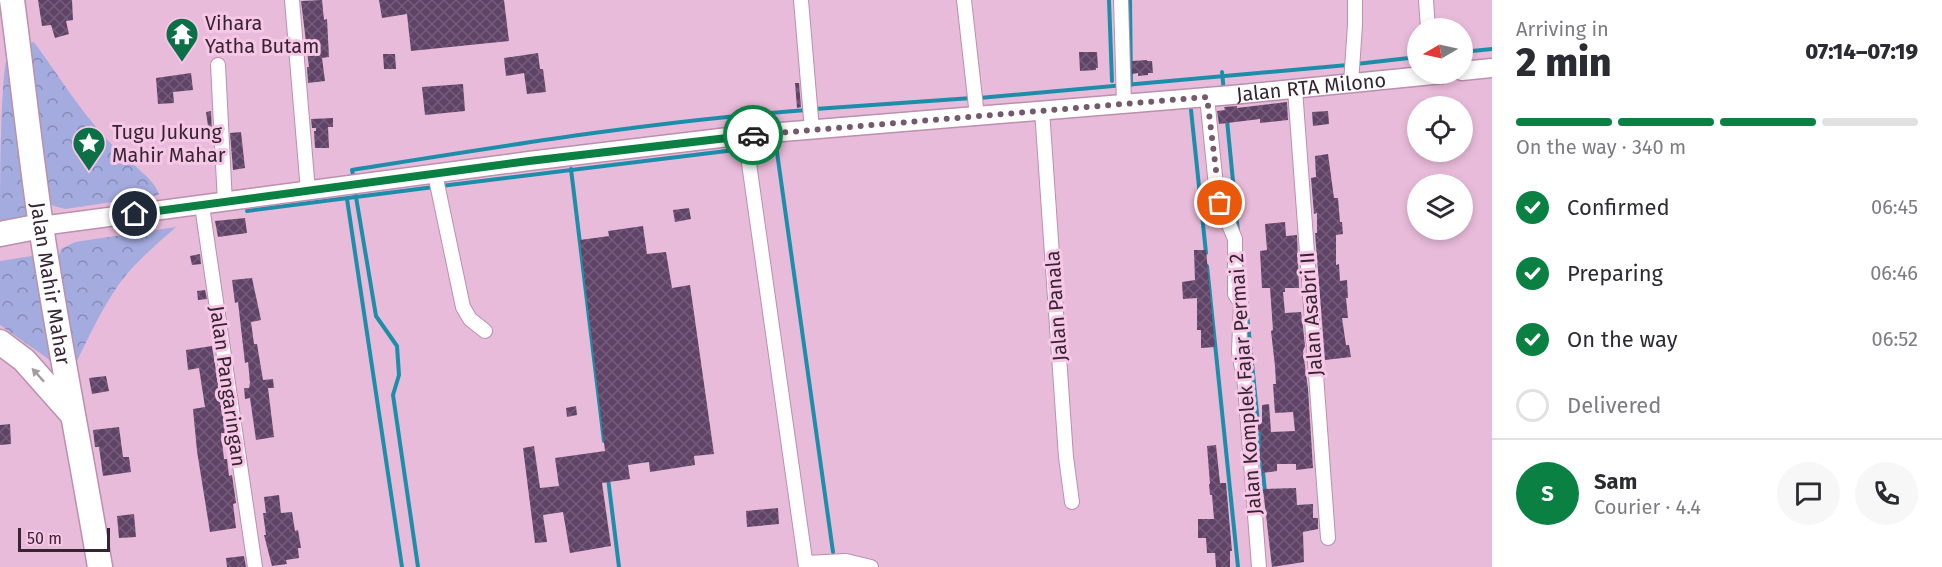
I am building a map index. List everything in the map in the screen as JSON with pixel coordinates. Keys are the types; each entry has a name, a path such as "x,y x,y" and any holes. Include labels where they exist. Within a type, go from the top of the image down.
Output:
{"highway":[{"path":"0,10 1,0"},
{"name":"Jalan Mahir Mahar","path":"12,0 41,226 71,413 84,469 100,567"},
{"name":"Jalan RTA Milono","path":"0,234 41,226"},
{"path":"0,342 24,360 71,413"}],"street":[{"path":"292,0 308,191"},
{"path":"801,0 812,130"},
{"path":"964,0 977,116"},
{"path":"1121,0 1124,104"},
{"path":"1352,83 1355,0"},
{"path":"1426,0 1427,18"},
{"path":"218,65 225,202"},
{"path":"1473,70 1492,68"},
{"name":"Jalan RTA Milono","path":"41,226 745,135 1207,97 1407,77"},
{"name":"Jalan Asabri II","path":"1295,89 1328,538"},
{"name":"Jalan Komplek Fajar Permai 2","path":"1207,97 1216,186 1220,203 1235,239 1235,294 1240,303 1239,352 1245,386 1259,567"},
{"name":"Jalan Panala","path":"1042,110 1066,457 1072,502"},
{"path":"745,135 806,565 846,561 870,567"},
{"path":"435,174 462,307 470,320 485,331"},
{"name":"Jalan Pangaringan","path":"202,206 255,567"}],"green space":[{"path":"34,42 96,127 148,178 159,195 65,209 47,201 28,44"},
{"path":"8,54 34,217 0,224 3,84"},
{"path":"176,227 139,261 119,284 101,313 76,363 58,259 61,249 75,242"},
{"path":"38,255 61,374 47,358 0,325 0,261"}],"building":[{"path":"38,0 72,0 73,20 66,21 69,34 55,38 51,25 42,26"},
{"path":"322,0 324,20 327,19 329,57 322,58 325,81 308,83 307,67 309,67 301,1"},
{"path":"379,0 504,0 509,41 411,51 407,14 382,18"},
{"path":"1079,52 1097,52 1098,68 1080,71"},
{"path":"538,53 546,92 527,94 524,73 506,76 504,58"},
{"path":"383,54 395,54 396,69 384,69"},
{"path":"1132,61 1152,61 1153,73 1138,76 1138,73 1132,74"},
{"path":"191,73 193,90 173,92 174,103 158,104 156,78"},
{"path":"795,83 799,83 801,107 797,108"},
{"path":"463,84 465,111 425,115 422,87"},
{"path":"1287,102 1288,120 1260,123 1260,119 1219,124 1217,111 1225,110 1224,107 1237,106 1237,108"},
{"path":"211,111 212,133 209,133 206,112"},
{"path":"1328,111 1329,124 1313,126 1312,112"},
{"path":"333,118 333,127 328,127 329,148 315,148 314,131 316,128 312,128 311,119"},
{"path":"241,132 245,168 233,170 230,133"},
{"path":"1328,154 1334,198 1338,198 1340,222 1342,222 1343,234 1336,235 1336,265 1339,264 1340,281 1347,280 1348,318 1342,318 1346,345 1349,345 1351,357 1325,360 1315,233 1317,233 1317,213 1314,214 1311,178 1316,177 1315,156"},
{"path":"689,208 691,219 675,222 673,210"},
{"path":"245,218 247,233 218,237 215,221"},
{"path":"1285,222 1286,236 1297,235 1299,288 1285,288 1283,292 1285,313 1301,312 1313,468 1296,470 1296,464 1277,464 1277,471 1262,473 1261,432 1258,432 1257,422 1262,422 1262,405 1269,404 1271,432 1295,431 1293,412 1275,413 1273,384 1276,384 1270,288 1262,288 1260,251 1267,250 1265,224"},
{"path":"643,226 647,254 666,252 672,288 690,285 714,454 694,456 695,465 650,472 649,462 628,465 630,479 602,483 611,546 570,553 563,512 543,515 547,542 535,543 523,448 534,446 540,488 559,486 555,458 605,451 580,240 609,236 608,231"},
{"path":"1194,250 1206,250 1215,347 1201,348 1201,330 1197,330 1197,298 1183,299 1182,282 1195,280"},
{"path":"200,254 201,264 192,265 190,256"},
{"path":"252,278 261,320 251,322 254,344 257,344 263,380 273,379 274,388 268,388 274,437 256,440 250,398 245,399 244,388 249,388 250,383 248,362 245,363 238,302 235,303 232,280"},
{"path":"205,290 207,299 198,300 197,291"},
{"path":"212,346 226,433 221,433 224,459 227,459 229,476 232,475 236,503 233,504 236,528 210,532 193,409 205,407 199,368 188,370 186,350"},
{"path":"106,376 109,391 92,394 89,378"},
{"path":"576,406 577,415 567,417 566,408"},
{"path":"10,424 11,444 0,445 0,425"},
{"path":"119,427 123,457 129,457 131,472 103,476 99,447 95,447 93,430"},
{"path":"1216,445 1220,483 1226,483 1232,551 1230,551 1230,567 1216,567 1215,553 1207,553 1206,538 1198,538 1198,519 1214,519 1207,446"},
{"path":"1296,488 1297,505 1313,504 1313,518 1318,518 1318,529 1303,532 1304,562 1272,567 1263,489"},
{"path":"279,495 281,513 292,512 301,548 298,548 299,558 286,560 287,564 272,566 264,535 266,535 263,513 266,513 264,497"},
{"path":"778,508 779,524 747,527 746,511"},
{"path":"134,514 136,537 119,538 117,516"},
{"path":"244,556 246,567 227,567 226,558"}],"waterway":[{"path":"1109,0 1112,81"},
{"path":"1130,0 1131,85"},
{"path":"1473,51 1492,49"},
{"path":"1356,64 1407,58"},
{"path":"979,98 1348,65"},
{"path":"1222,72 1224,92"},
{"path":"815,109 972,98"},
{"path":"354,180 352,170 465,152 636,127 807,110"},
{"path":"1191,110 1206,253"},
{"path":"1227,120 1238,232"},
{"path":"751,148 776,145 833,552"},
{"path":"441,186 743,149"},
{"path":"571,169 604,441"},
{"path":"247,211 434,187"},
{"path":"355,191 376,316 397,346 399,375 393,395 418,567"},
{"path":"347,199 402,567"},
{"path":"1241,263 1245,301"},
{"path":"1207,266 1238,567"},
{"path":"1247,314 1265,492"},
{"path":"608,478 619,567"}],"way so far":[{"path":"753,135 1207,97 1216,186 1220,203"}],"place":[{"name":"Vihara Yatha Butam","path":"182,63"},
{"name":"Tugu Jukung Mahir Mahar","path":"89,172"}],"route":[{"path":"135,214 529,161 753,135"}]}
